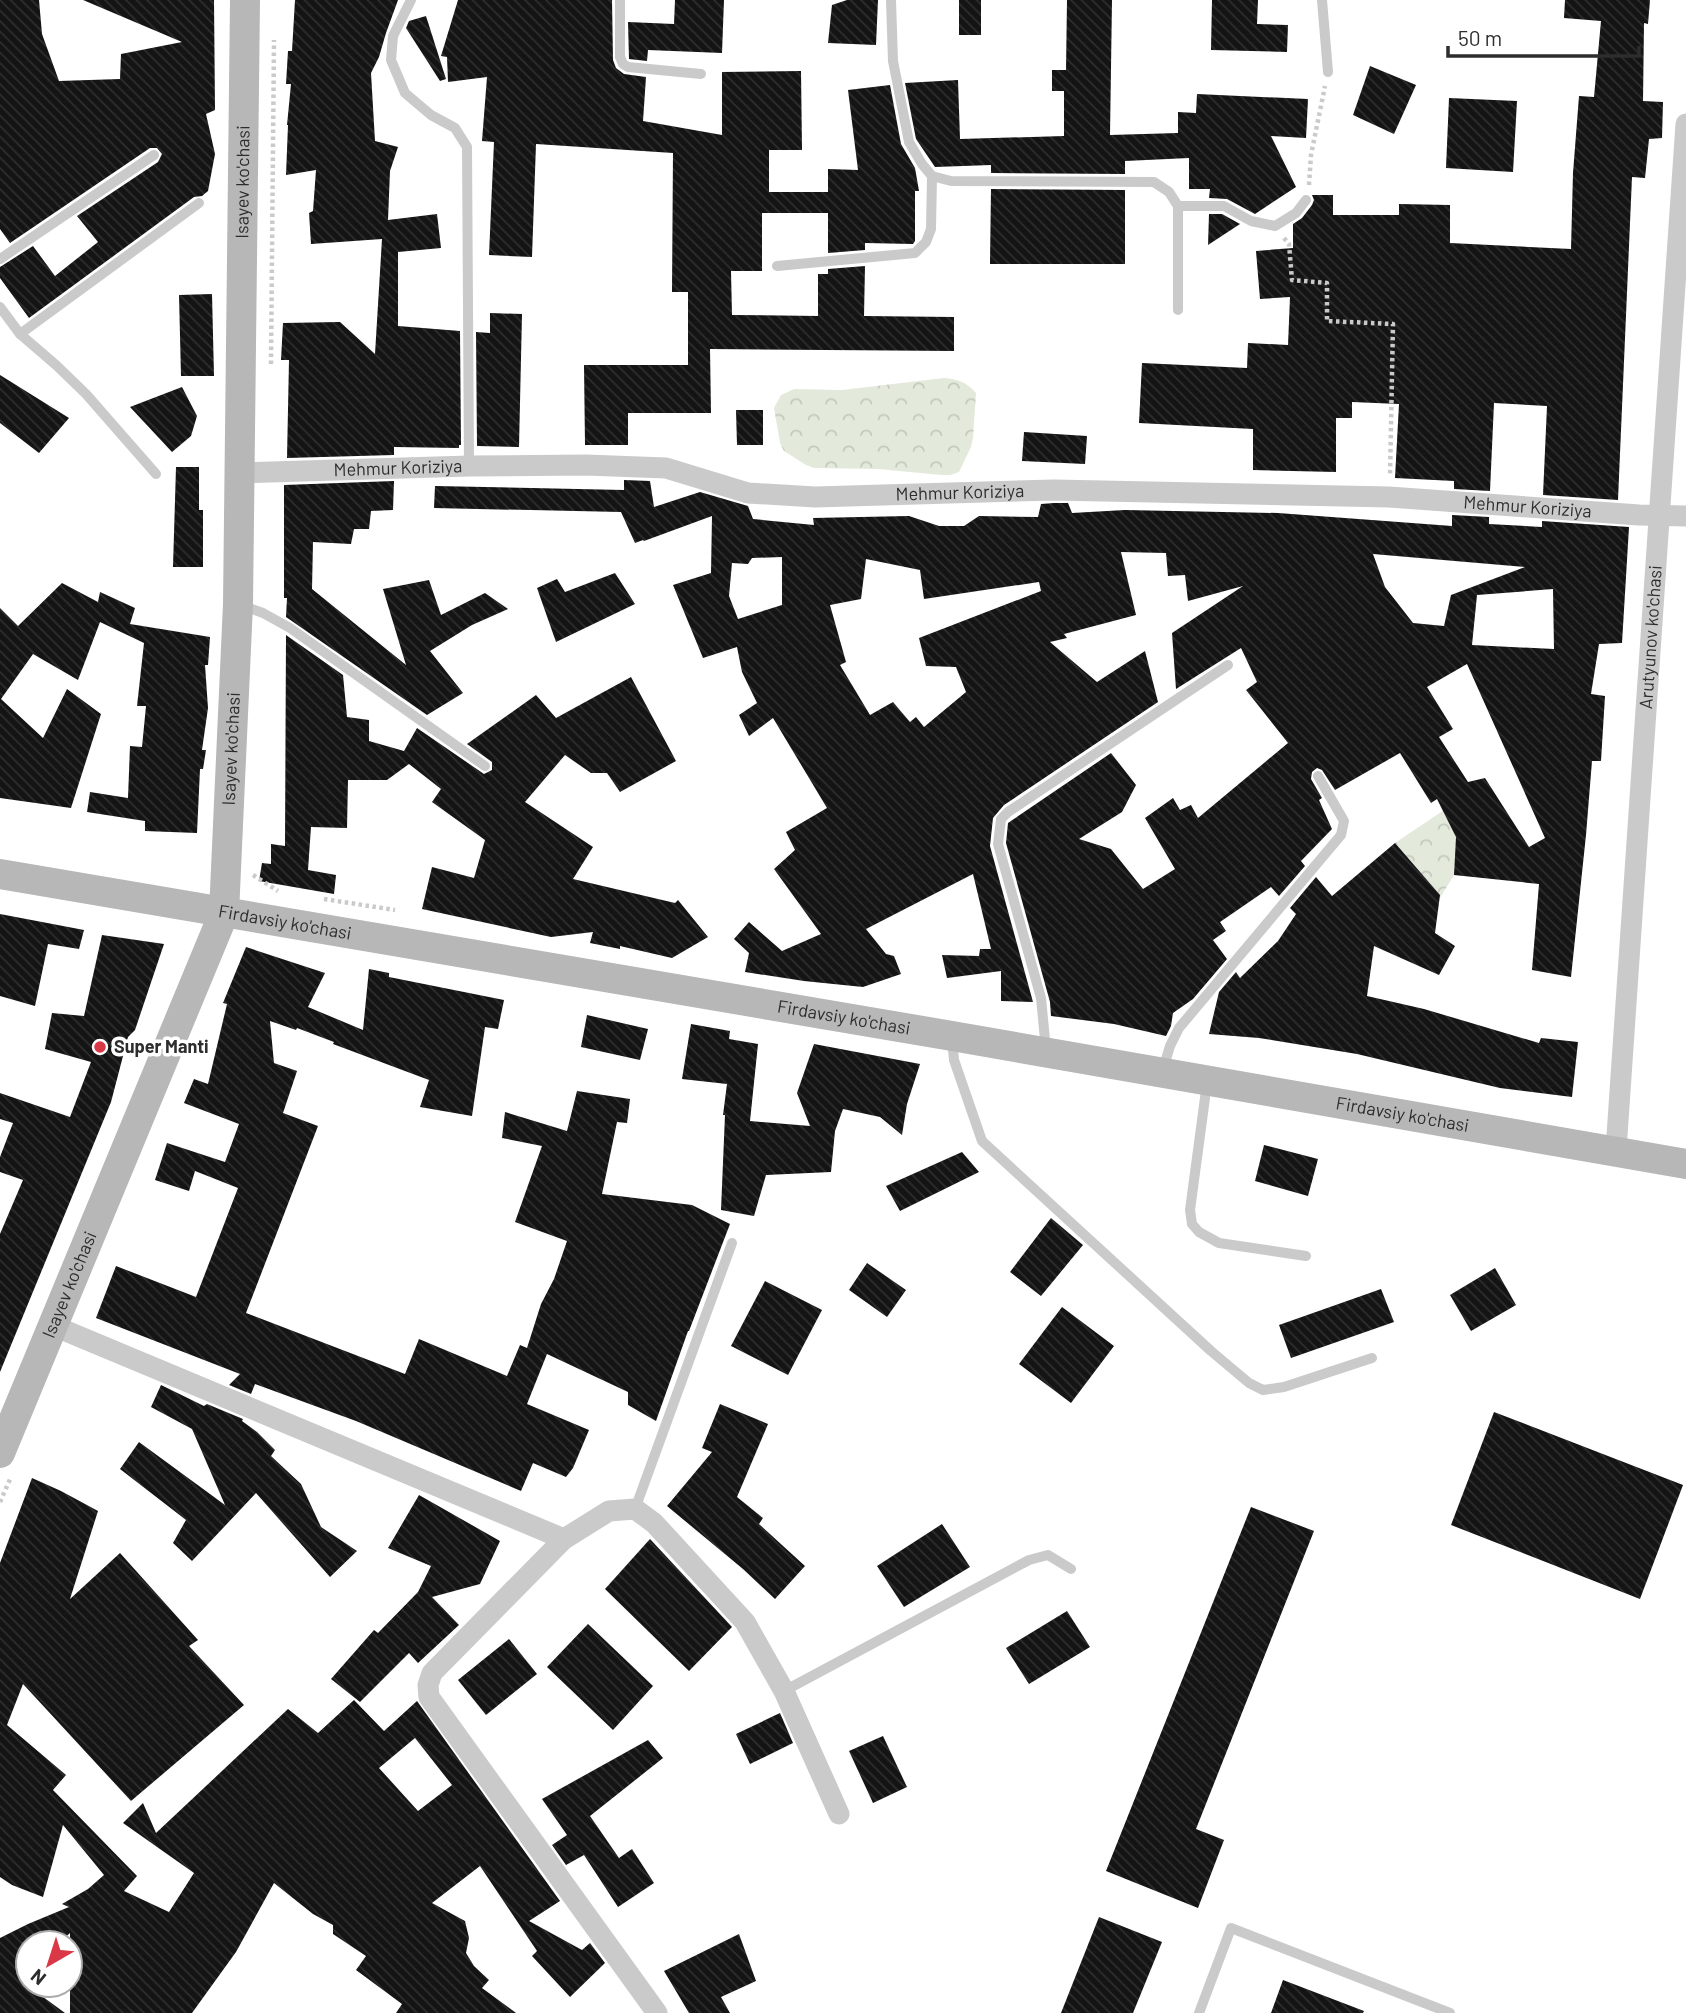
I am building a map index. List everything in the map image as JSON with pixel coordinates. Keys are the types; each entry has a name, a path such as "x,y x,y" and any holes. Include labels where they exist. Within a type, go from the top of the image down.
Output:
{"main road":[{"name":"Isayev ko'chasi","path":"4,1434 54,1326 224,913 238,604 245,0"},
{"name":"Firdavsiy ko'chasi","path":"0,874 1686,1164"}],"street":[{"name":"Arutyunov ko'chasi","path":"1616,1150 1686,124"},
{"name":"Mehmur Koriziya","path":"240,474 586,465 666,468 748,493 815,497 1054,490 1389,497 1686,516"},
{"path":"54,1326 564,1539"},
{"path":"657,2013 429,1697 428,1685 432,1673 564,1539 609,1511 635,1509 654,1523 745,1622 784,1691 839,1814"}],"lane":[{"path":"411,0 393,36 391,60 405,93 431,115 455,128 467,147 469,466"},
{"path":"620,0 620,57 623,64 628,67 701,74"},
{"path":"891,0 893,61 909,142 932,176 951,181 1154,183 1169,192 1178,206 1178,310"},
{"path":"1322,0 1328,72"},
{"path":"0,259 154,155"},
{"path":"777,266 915,253 926,242 931,229 932,176"},
{"path":"1178,206 1224,206 1251,221 1275,226 1296,213 1306,200"},
{"path":"20,334 199,203"},
{"path":"0,307 20,334 86,394 156,474"},
{"path":"238,604 263,613 289,628 485,766"},
{"path":"1046,1053 1041,998 998,844 1001,819 1076,765 1228,665"},
{"path":"1162,1072 1170,1046 1180,1028 1341,835 1343,821 1318,776"},
{"path":"952,1036 954,1060 982,1140 1200,1342 1249,1383 1263,1391 1284,1387 1372,1358"},
{"path":"1207,1080 1189,1210 1192,1224 1199,1232 1219,1243 1306,1256"},
{"path":"635,1509 732,1242"},
{"path":"784,1691 1030,1560 1048,1555 1070,1569"},
{"path":"1199,2013 1231,1928 1450,2013"}],"path":[{"path":"1306,200 1311,155 1328,72"},
{"path":"1275,226 1289,244 1292,280 1327,282 1328,321 1393,324 1389,497"},
{"path":"226,857 276,891 289,893"},
{"path":"316,897 395,910"}],"green space":[{"path":"944,378 962,382 976,393 973,438 959,472 941,475 878,469 814,468 784,451 780,443 774,408 781,395 794,389 842,390"},
{"path":"1444,810 1456,836 1454,875 1440,898 1395,843"}],"building":[{"path":"0,0 39,0 42,34 59,81 120,79 121,54 182,42 83,0 214,0 215,110 206,114 215,154 208,191 202,196 194,197 29,318 0,278 0,267 33,246 55,276 98,242 77,216 158,162 162,154 157,148 150,148 10,243 0,229"},
{"path":"295,0 398,0 371,73 375,141 398,147 390,171 388,220 437,214 441,248 398,252 398,326 460,331 459,448 394,447 394,455 287,458 289,360 281,360 283,323 340,322 375,354 382,239 311,244 309,213 313,211 316,170 286,175 291,84 286,84 288,51 292,51"},
{"path":"458,0 612,0 613,60 616,68 624,74 646,77 643,121 722,135 722,72 801,71 802,150 769,150 769,192 828,192 828,169 858,170 848,90 890,85 901,144 915,168 919,191 915,191 913,244 865,243 865,250 828,253 828,213 762,213 762,271 731,271 732,315 818,316 818,274 828,274 828,269 865,266 864,316 954,317 954,351 710,349 711,413 628,413 628,445 585,445 584,365 688,365 688,292 672,292 673,153 536,144 532,257 489,255 494,142 482,141 487,77 448,82 447,57 441,56"},
{"path":"675,0 724,0 722,53 648,50 647,61 629,59 628,22 674,24"},
{"path":"847,0 878,0 876,45 828,43 832,5"},
{"path":"959,0 981,0 981,35 959,35"},
{"path":"1067,0 1112,0 1110,135 1178,133 1178,112 1196,113 1197,94 1308,99 1306,138 1271,136 1296,187 1255,214 1227,199 1209,198 1210,189 1189,189 1189,158 1125,161 1125,174 991,173 991,165 935,167 916,139 905,83 958,80 960,139 1064,136 1064,91 1052,91 1052,70 1066,70"},
{"path":"1212,0 1258,0 1257,24 1288,25 1287,52 1211,50"},
{"path":"1565,0 1650,0 1648,24 1644,23 1643,101 1663,102 1662,138 1649,139 1645,178 1632,177 1618,500 1543,495 1547,406 1494,403 1490,491 1454,489 1454,481 1395,478 1399,404 1352,402 1352,418 1336,418 1336,472 1253,470 1253,429 1139,423 1142,363 1247,368 1248,343 1288,345 1290,297 1260,299 1256,251 1293,248 1293,224 1302,218 1312,205 1312,195 1333,195 1333,215 1399,215 1399,204 1450,205 1450,243 1571,249 1579,96 1594,97 1601,21 1564,18"},
{"path":"426,16 446,79 440,81 406,28 409,21"},
{"path":"1370,66 1416,85 1394,134 1353,115"},
{"path":"1449,98 1517,101 1513,172 1446,168"},
{"path":"991,189 1125,190 1125,264 990,264"},
{"path":"1209,214 1222,214 1240,224 1208,245"},
{"path":"212,294 214,376 181,376 179,295"},
{"path":"490,313 522,314 519,447 477,446 476,332 490,333"},
{"path":"0,375 69,418 39,453 0,423"},
{"path":"182,387 197,416 191,436 172,452 130,407"},
{"path":"736,410 763,410 763,445 737,445"},
{"path":"1024,432 1087,436 1085,464 1022,461"},
{"path":"176,467 199,467 199,510 203,510 203,567 173,567"},
{"path":"624,480 650,481 654,507 700,492 748,506 753,519 814,525 813,518 909,516 939,526 964,526 979,516 1038,517 1041,504 1068,503 1072,513 1125,510 1278,513 1452,526 1452,515 1489,517 1489,524 1542,527 1542,521 1629,527 1622,643 1599,644 1591,694 1605,696 1601,761 1592,761 1571,977 1532,970 1539,884 1454,875 1456,837 1437,799 1431,803 1400,753 1335,790 1322,770 1317,768 1312,772 1311,779 1322,798 1319,800 1332,829 1301,861 1305,866 1279,896 1271,887 1220,922 1226,931 1213,940 1227,959 1193,999 1173,1013 1166,1036 1114,1024 1051,1016 1050,1002 1006,843 1008,823 1111,753 1136,785 1122,812 1079,839 1111,849 1143,889 1175,869 1145,818 1173,798 1180,810 1191,805 1198,818 1288,743 1246,690 1257,682 1241,648 1176,689 1172,633 1243,586 1188,601 1185,575 1168,576 1166,553 1121,552 1136,615 1064,634 1067,638 1050,642 1097,682 1145,651 1158,702 1004,805 993,818 990,846 1033,1002 1001,1001 1001,971 947,978 942,955 979,956 980,949 991,949 973,874 866,929 886,954 894,956 901,974 863,987 745,972 749,953 734,939 749,922 782,951 821,934 774,869 795,850 786,832 827,808 773,718 749,736 739,715 757,703 742,672 737,647 703,658 673,585 711,573 712,516 635,543 621,512 434,508 435,486 624,490","holes":["1373,554 1525,567 1451,595 1444,626 1413,623 1385,587","782,557 782,605 738,619 729,596 732,563 748,564 752,558","866,559 920,570 924,599 1039,582 1041,591 919,638 926,666 956,667 966,692 924,727 916,717 910,722 893,702 870,715 840,665 846,662 830,605 861,599","1553,589 1554,649 1472,645 1477,595","1467,664 1545,838 1529,847 1485,778 1468,782 1439,737 1453,729 1427,687"]},
{"path":"394,481 393,510 371,511 369,529 354,529 351,544 313,542 312,589 406,665 383,589 429,580 441,615 485,593 508,609 472,625 430,651 463,693 427,715 286,617 284,485"},
{"path":"615,573 635,604 556,642 537,588 557,579 565,592"},
{"path":"62,583 98,602 100,592 135,608 130,624 210,637 208,665 205,665 208,708 202,750 206,750 203,769 200,769 197,833 145,831 145,821 87,812 90,792 128,798 130,746 142,747 146,706 137,706 144,643 100,622 78,680 33,654 1,699 43,738 67,689 101,714 71,808 0,798 0,608 18,626"},
{"path":"286,635 343,675 347,717 369,720 369,741 404,751 417,728 484,774 492,770 492,762 467,744 536,695 556,718 631,677 676,761 620,792 607,773 591,773 565,755 525,802 593,847 573,879 675,903 678,900 708,937 672,958 620,946 620,949 590,943 593,932 551,937 422,909 432,867 474,878 485,840 432,802 441,789 409,764 387,780 348,780 347,828 311,827 308,870 336,875 334,894 259,881 262,863 271,864 271,844 285,846"},
{"path":"1395,843 1440,895 1435,933 1455,946 1439,975 1374,946 1367,996 1424,1009 1539,1043 1541,1038 1578,1042 1572,1097 1500,1088 1357,1054 1259,1038 1209,1034 1219,992 1236,972 1240,978 1278,941 1296,914 1290,908 1316,877 1332,896"},
{"path":"0,914 84,930 79,949 48,944 35,1006 0,996"},
{"path":"102,935 164,944 135,1030 128,1037 111,1102 0,1372 0,1234 23,1180 0,1172 0,1157 13,1123 0,1119 0,1093 70,1117 91,1062 45,1049 52,1013 84,1016"},
{"path":"246,947 325,973 308,1007 363,1030 369,969 389,973 389,977 504,1000 498,1029 485,1027 472,1116 420,1107 429,1080 297,1028 296,1030 270,1021 274,1063 297,1071 283,1113 318,1126 246,1313 405,1374 419,1339 507,1376 520,1345 527,1348 541,1304 554,1279 567,1241 515,1222 542,1146 502,1138 505,1112 567,1131 577,1091 630,1099 627,1123 617,1122 602,1194 692,1205 730,1224 656,1421 628,1405 628,1392 547,1354 527,1404 589,1430 573,1468 566,1477 533,1463 521,1491 356,1421 255,1384 251,1394 229,1385 240,1374 96,1318 116,1266 196,1297 238,1188 195,1171 189,1191 155,1180 167,1143 225,1162 239,1124 184,1103 194,1079 208,1084 227,1004 223,1003"},
{"path":"587,1015 648,1029 640,1060 581,1047"},
{"path":"691,1024 730,1031 729,1039 758,1044 750,1121 810,1126 797,1093 814,1044 920,1064 907,1104 902,1135 880,1117 843,1109 835,1131 831,1172 766,1175 754,1216 721,1210 723,1115 727,1084 682,1079"},
{"path":"1264,1145 1318,1159 1308,1196 1255,1181"},
{"path":"962,1152 979,1172 900,1211 886,1186"},
{"path":"1051,1218 1083,1245 1041,1296 1010,1272"},
{"path":"867,1263 906,1290 887,1317 849,1290"},
{"path":"1495,1268 1516,1305 1471,1331 1450,1295"},
{"path":"765,1281 822,1310 788,1375 731,1346"},
{"path":"1381,1289 1394,1322 1291,1358 1279,1325"},
{"path":"1062,1307 1114,1346 1071,1403 1019,1364"},
{"path":"161,1385 204,1406 207,1404 243,1419 242,1421 275,1450 271,1456 301,1484 321,1527 357,1551 330,1577 256,1493 192,1561 173,1543 186,1520 120,1469 139,1442 225,1505 192,1429 151,1407"},
{"path":"720,1404 768,1424 737,1497 763,1518 759,1524 805,1566 775,1599 667,1506 712,1452 702,1448"},
{"path":"1494,1412 1683,1485 1640,1599 1451,1525"},
{"path":"32,1478 98,1511 70,1599 120,1553 198,1640 189,1646 244,1705 131,1801 23,1684 7,1725 66,1775 53,1790 137,1876 124,1891 169,1912 194,1873 123,1823 143,1803 156,1833 288,1709 318,1733 354,1700 384,1731 417,1701 560,1901 529,1921 582,1950 590,1943 605,1963 570,1997 532,1956 537,1951 480,1866 432,1903 465,1921 469,1938 466,1953 474,1966 489,1980 482,1988 516,2013 396,2013 402,2004 356,1970 366,1956 333,1934 333,1925 313,1914 274,1883 236,1952 192,2013 70,2013 70,1999 84,1999 84,1929 18,1929 69,1907 62,1904 88,1889 104,1875 63,1825 43,1897 12,1885 0,1877 0,1563","holes":["415,1738 452,1785 418,1811 379,1768"]},
{"path":"419,1495 500,1541 480,1584 432,1597 459,1625 418,1663 409,1653 360,1702 331,1679 374,1630 378,1633 418,1592 431,1566 388,1548"},
{"path":"1251,1507 1314,1531 1196,1829 1224,1840 1198,1908 1106,1871"},
{"path":"942,1524 970,1567 904,1607 877,1566"},
{"path":"650,1539 732,1627 689,1671 605,1589"},
{"path":"1067,1611 1090,1647 1029,1684 1006,1648"},
{"path":"588,1624 653,1686 613,1730 547,1667"},
{"path":"509,1639 537,1674 486,1715 458,1680"},
{"path":"780,1713 793,1743 750,1764 736,1734"},
{"path":"883,1736 907,1787 873,1803 849,1751"},
{"path":"648,1740 663,1758 590,1816 619,1858 632,1849 654,1883 618,1907 584,1855 566,1865 552,1845 567,1835 542,1799"},
{"path":"1099,1917 1162,1942 1133,2013 1061,2013"},
{"path":"14,1931 14,1999 46,1999 65,2013 0,2013 0,1938"},
{"path":"739,1934 756,1981 721,1997 730,2013 689,2013 664,1971"},
{"path":"1283,1980 1364,2011 1271,2013"}],"place":[{"name":"Super Manti","path":"100,1047"}]}
